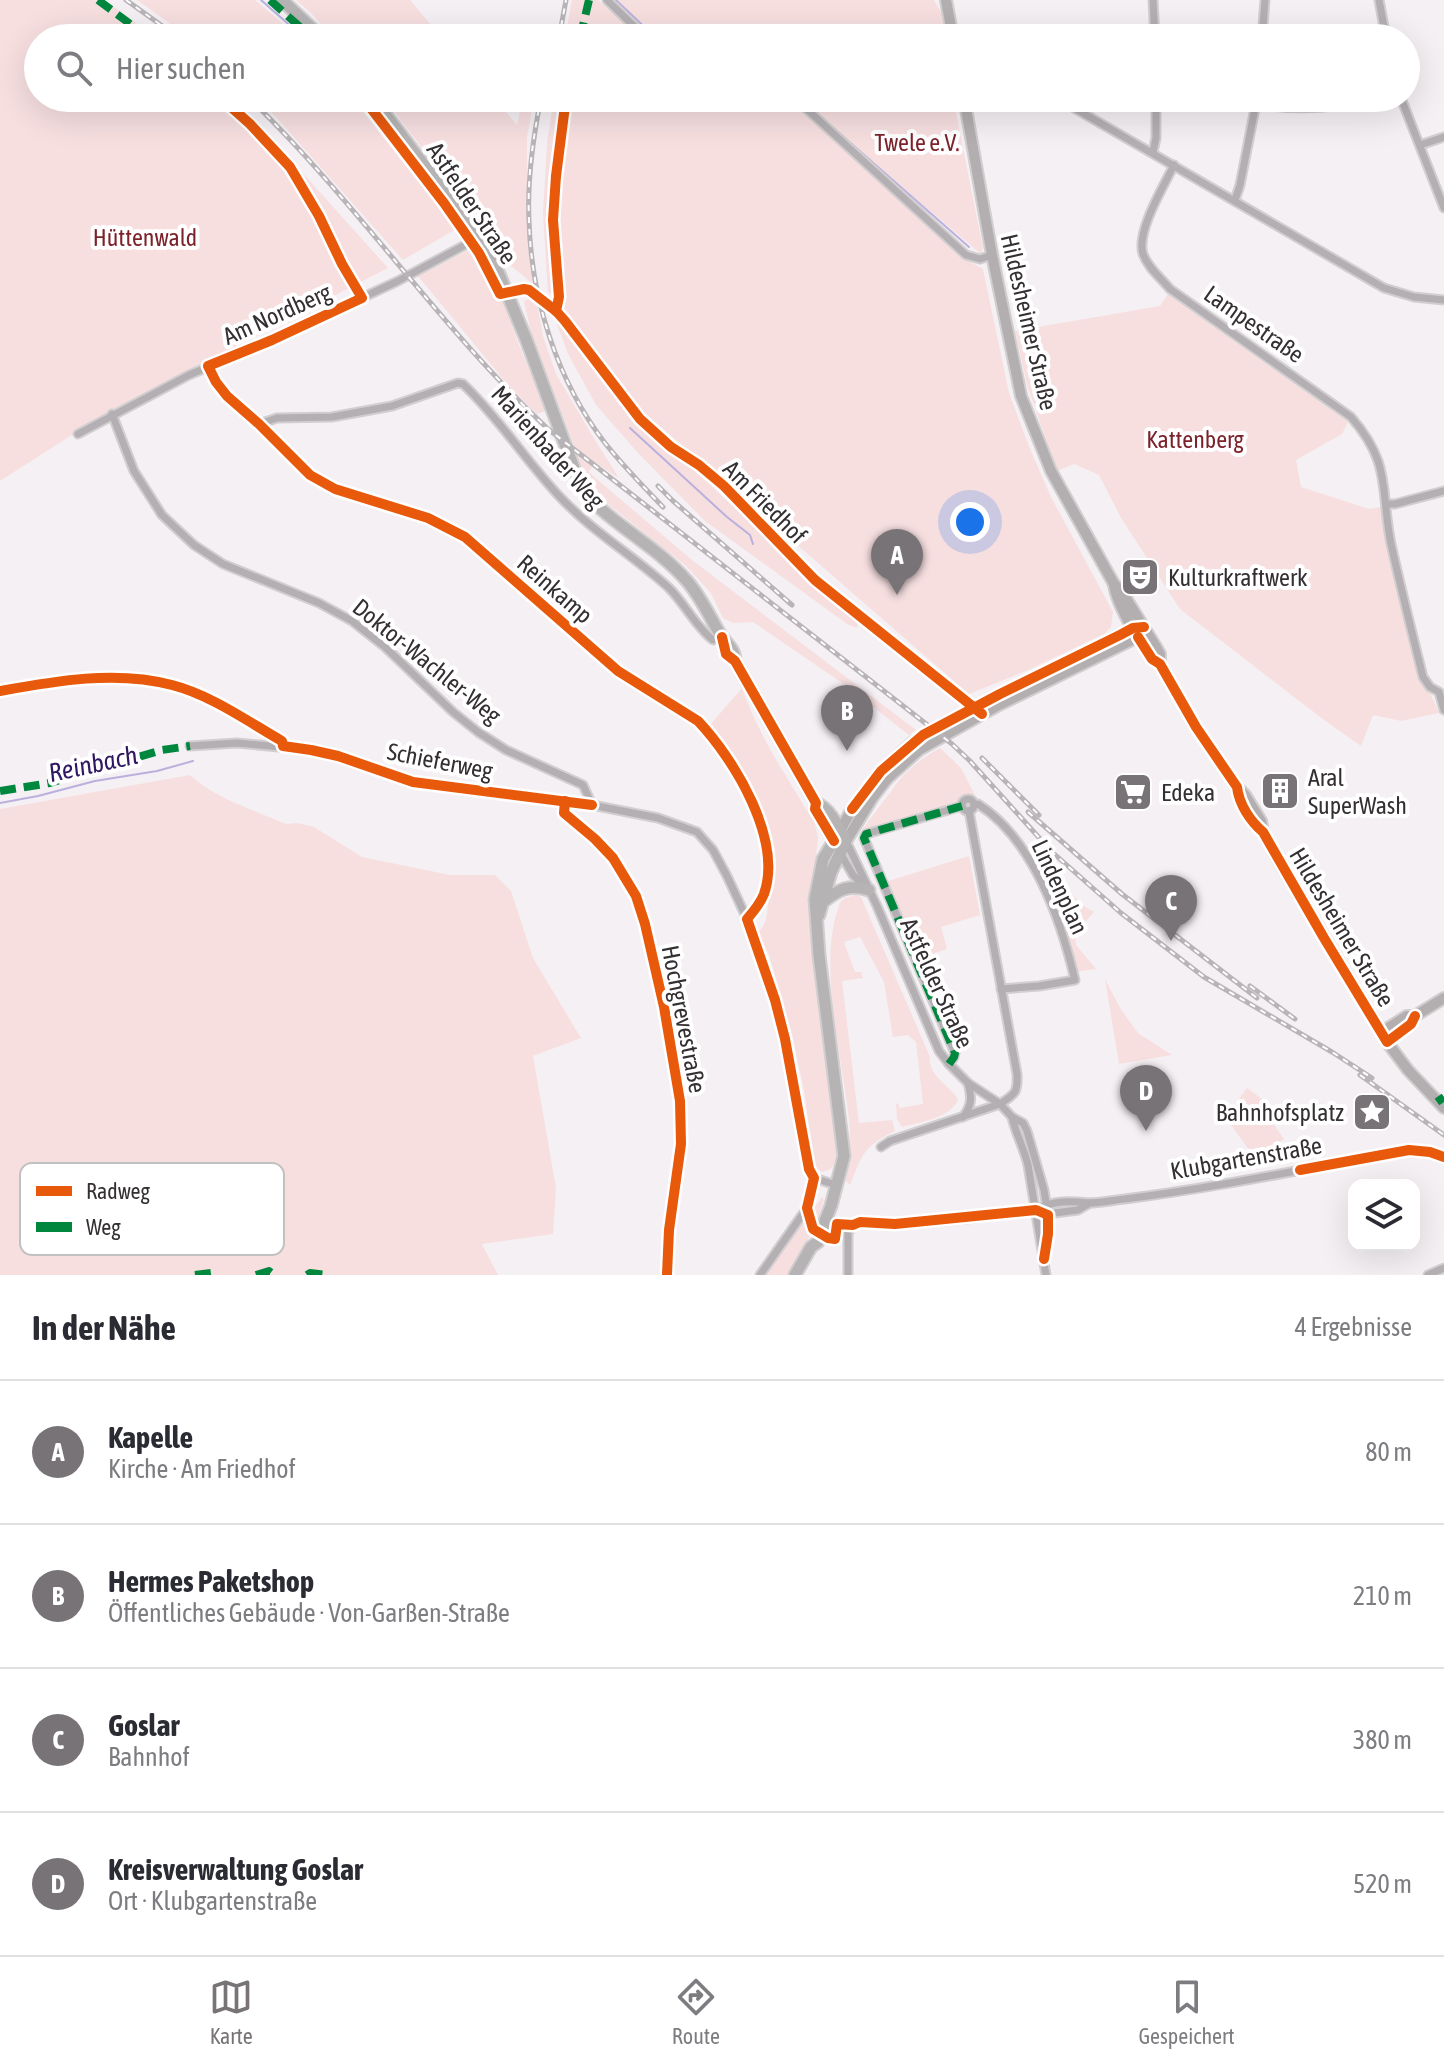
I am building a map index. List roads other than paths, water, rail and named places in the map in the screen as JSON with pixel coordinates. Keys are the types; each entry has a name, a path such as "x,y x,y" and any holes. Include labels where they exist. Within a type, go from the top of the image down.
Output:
{"main road":[{"path":"282,0 307,24"},
{"path":"946,0 950,24"},
{"name":"Astfelder Straße","path":"384,112 478,238 508,293 582,490 687,581 722,637 726,654 735,661 816,803 815,809 840,841"},
{"name":"Hildesheimer Straße","path":"966,112 1021,396 1051,471 1152,659 1160,664 1196,727 1237,787 1238,798 1263,832 1384,1037 1408,1070 1444,1108"},
{"path":"795,1275 831,1206 842,1142 815,899 823,859 880,788 919,750 1138,630"},
{"path":"817,920 840,841"},
{"path":"823,902 845,887 869,890"},
{"path":"1384,1037 1407,1016 1415,1016 1444,998"}],"street":[{"path":"607,0 632,24"},
{"path":"1153,0 1154,24"},
{"path":"1263,24 1265,0"},
{"path":"1379,0 1383,24"},
{"path":"810,112 966,255 980,259 992,255"},
{"path":"1082,112 1384,288 1414,297 1444,300"},
{"path":"1153,152 1156,112"},
{"path":"1235,200 1254,112"},
{"path":"1407,112 1444,208"},
{"path":"1420,145 1444,137"},
{"name":"Lampestraße","path":"1174,165 1145,227 1141,242 1143,255 1149,266 1177,294 1351,417 1372,445 1383,477 1387,525 1423,677 1430,687 1442,691 1444,710"},
{"name":"Am Nordberg","path":"78,434 208,366 272,340 398,281 478,238"},
{"name":"Am Friedhof","path":"508,293 529,290 556,311 640,419 671,447 724,486 815,580 936,677"},
{"name":"Reinkamp","path":"208,366 227,396 310,475 335,489 428,518 465,537 618,671 698,721 708,731 739,777 763,833 767,884 758,907 747,919"},
{"name":"Marienbader Weg","path":"259,424 277,418 332,417 392,406 458,383 463,384 581,518 665,585 682,601 707,636 713,640 722,637"},
{"name":"Doktor-Wachler-Weg","path":"112,414 134,471 162,515 194,545 223,564 319,603 352,621 478,732 506,750 583,785 592,805"},
{"path":"1386,504 1444,491"},
{"path":"0,691 85,679 128,678 173,685 215,703 282,741 283,746"},
{"name":"Schieferweg","path":"190,746 237,743 311,750 413,782 592,805 658,818 697,832 713,850 747,919 775,1000 790,1060 809,1169 814,1178"},
{"name":"Hochgrevestraße","path":"565,801 564,813 613,858 636,896 664,1007 680,1101 681,1144 669,1230 667,1274"},
{"name":"Lindenplan","path":"969,807 978,804 998,819 1016,840 1056,915 1075,980 1001,989"},
{"path":"881,1147 890,1141 1000,1104 1017,1091 969,807 903,822 866,834 864,838 955,1053 949,1064"},
{"name":"Astfelder Straße","path":"840,841 853,875 869,890 939,1051 968,1083 1023,1123 1031,1140 1047,1204 1048,1234 1044,1259"},
{"path":"963,1117 972,1100 968,1083"},
{"name":"Astfelder Straße","path":"1012,1117 1024,1148 1046,1275"},
{"name":"Klubgartenstraße","path":"1048,1215 1078,1210 1090,1203 1255,1179 1409,1150 1444,1157"},
{"path":"760,1275 807,1208 814,1178 836,1185"},
{"name":"Klubgartenstraße","path":"1047,1204 1078,1200 1090,1203"},
{"path":"848,1275 850,1229 860,1222 895,1224 1036,1210 1047,1204"},
{"path":"1036,1210 1048,1215"},
{"path":"1428,1275 1444,1268"}],"waterway":[{"path":"261,0 288,24"},
{"path":"616,0 641,24"},
{"path":"367,112 455,226"},
{"path":"815,112 969,247"},
{"name":"Reinbach","path":"630,428 750,535 753,544"},
{"name":"Reinbach","path":"0,803 193,761"}],"railway":[{"path":"126,0 159,24"},
{"path":"562,24 566,0"},
{"path":"263,112 326,179 470,349 548,429 952,744 1052,852 1121,913 1204,977 1372,1078"},
{"path":"538,112 531,158 529,220 535,279 550,338 560,366 588,419 619,460 663,507"},
{"path":"658,486 792,605"},
{"path":"982,758 1039,815"},
{"path":"1028,812 1122,894 1257,998"},
{"path":"1250,986 1295,1019"},
{"path":"1360,1075 1444,1135"}],"place":[{"name":"Kulturkraftwerk","path":"1140,577"},
{"name":"Kapelle","path":"897,595"},
{"name":"Hermes Paketshop","path":"847,751"},
{"name":"Aral SuperWash","path":"1280,791"},
{"name":"Edeka","path":"1133,792"},
{"name":"Goslar","path":"1171,941"},
{"name":"Bahnhofsplatz","path":"1372,1112"},
{"name":"Kreisverwaltung Goslar","path":"1146,1131"}],"park label":[{"name":"Twele e.V.","path":"917,142"},
{"name":"Hüttenwald","path":"145,237"},
{"name":"Kattenberg","path":"1195,439"}]}
